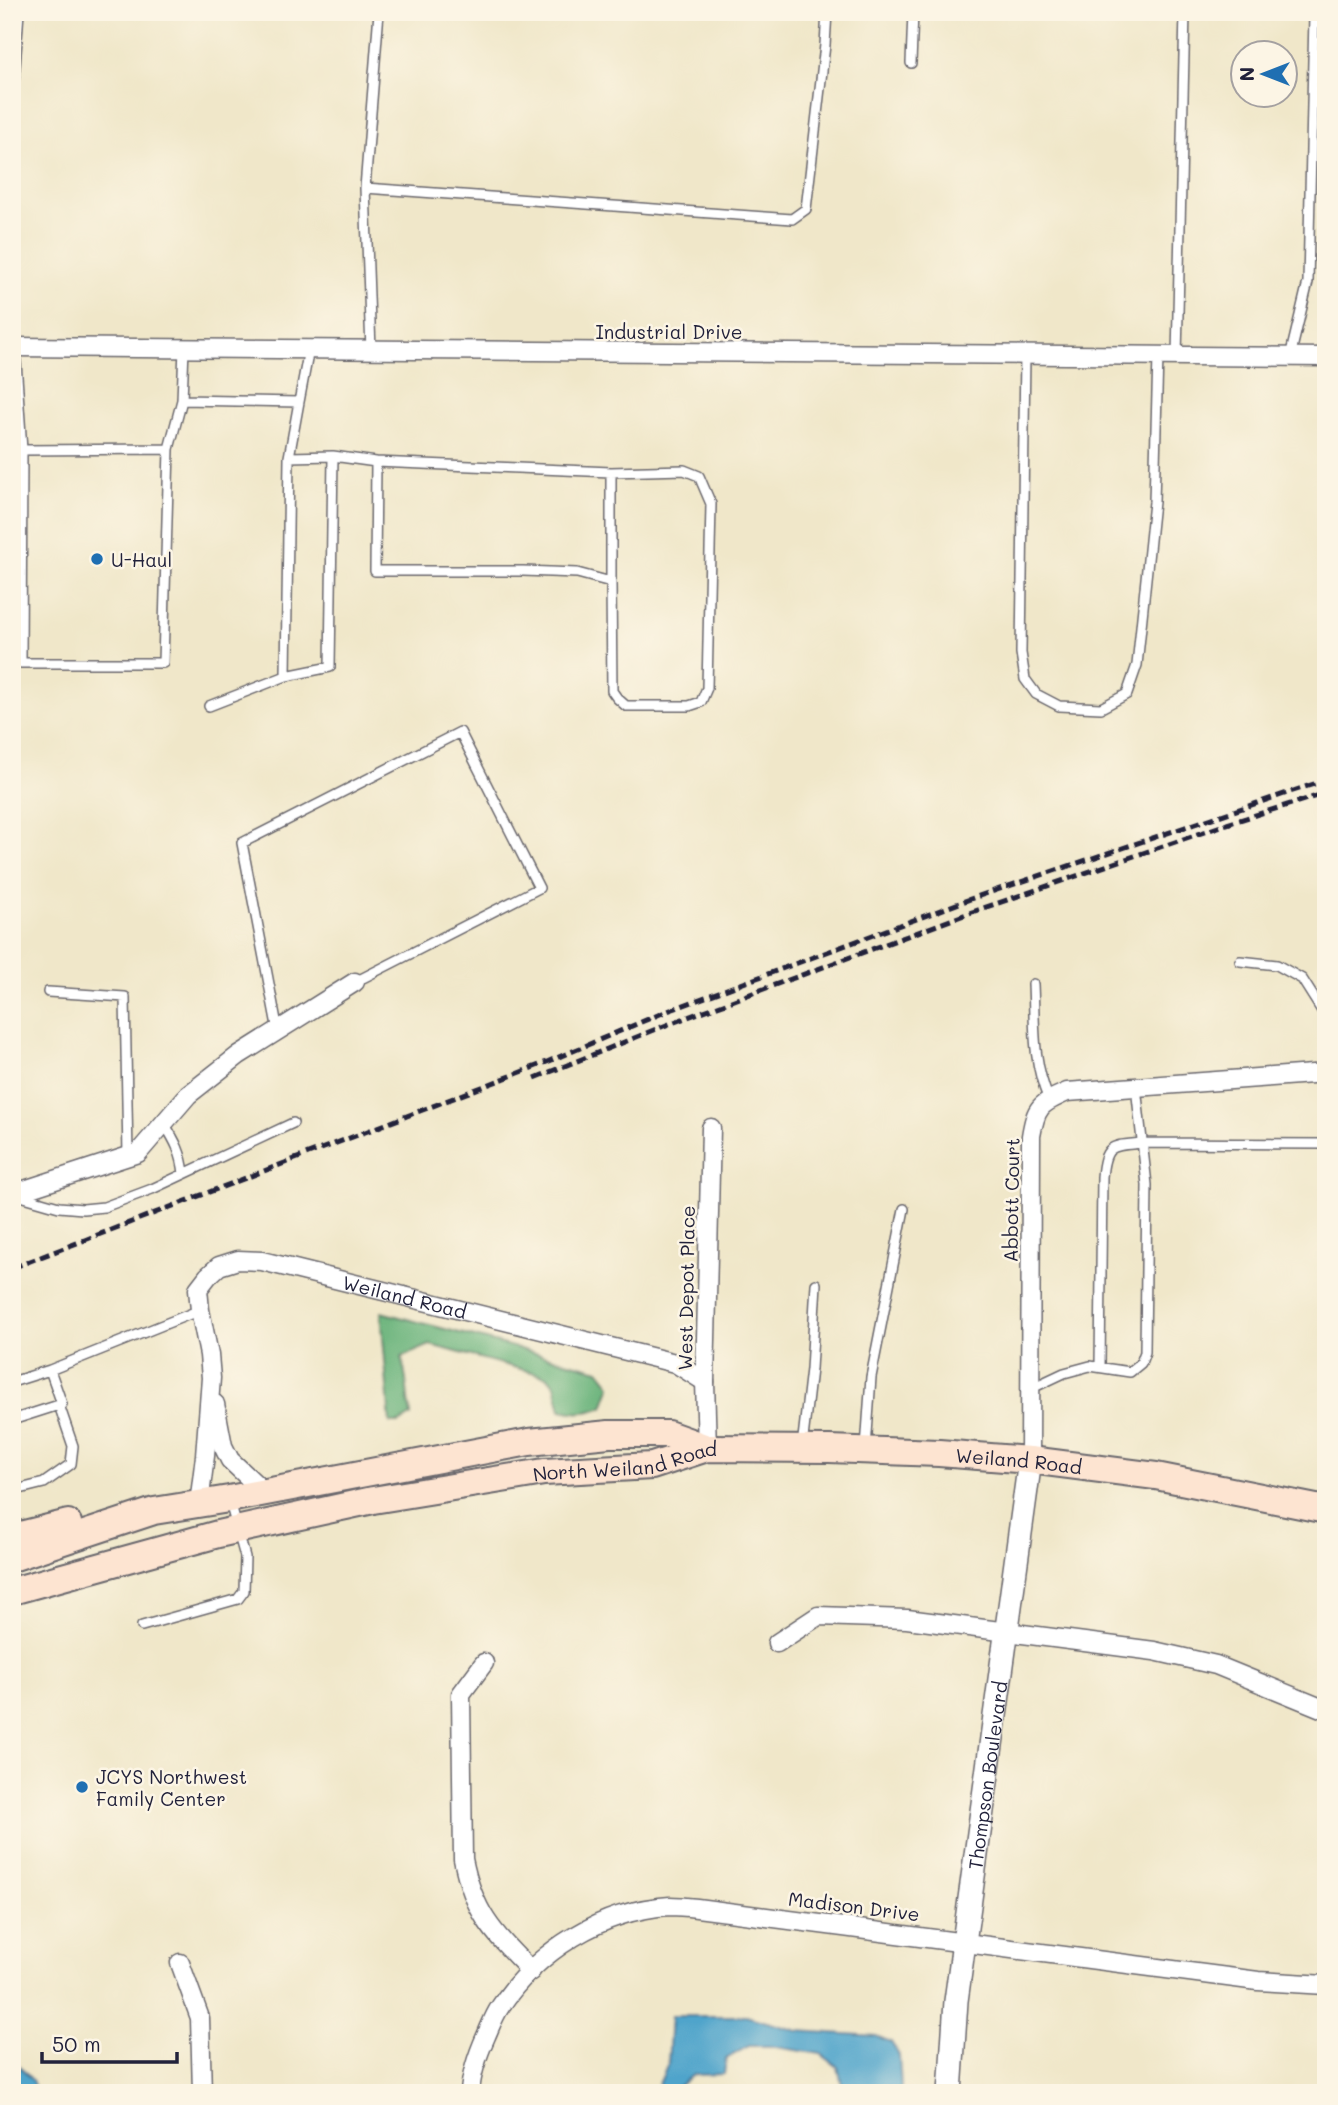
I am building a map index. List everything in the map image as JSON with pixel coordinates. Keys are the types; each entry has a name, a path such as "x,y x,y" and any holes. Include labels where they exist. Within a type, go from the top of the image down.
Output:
{"main road":[{"name":"North Weiland Road","path":"12,1558 154,1511 529,1442 609,1434 668,1434 707,1448"},
{"name":"Weiland Road","path":"707,1448 939,1452 1030,1460 1156,1476 1326,1510"},
{"name":"North Weiland Road","path":"12,1591 236,1530 373,1500 544,1472 652,1466 707,1448"},
{"path":"12,1537 160,1499 199,1504"}],"street":[{"name":"Industrial Drive","path":"14,347 1326,358"},
{"path":"12,1194 138,1153 188,1095 239,1055 355,982"},
{"path":"1049,1100 1066,1092 1326,1073"},
{"name":"Abbott Court","path":"1030,1460 1031,1136 1034,1117 1044,1102 1049,1100"},
{"name":"West Depot Place","path":"707,1448 705,1382 711,1128"},
{"name":"Weiland Road","path":"264,1492 230,1460 223,1446 200,1310 198,1289 219,1266 238,1260 262,1261 675,1363 705,1382"},
{"name":"Weiland Road","path":"199,1504 211,1378"},
{"name":"Thompson Boulevard","path":"950,2093 956,2001 1030,1460"},
{"path":"776,1643 818,1616 907,1619 1154,1651 1216,1665 1326,1710"},
{"path":"484,1663 461,1694 463,1859 468,1884 478,1909 495,1933 531,1971"},
{"name":"Madison Drive","path":"470,2093 482,2046 499,2008 548,1953 575,1936 610,1920 669,1906 1258,1982 1326,1985"},
{"path":"180,1963 200,2018 202,2093"}],"lane":[{"path":"12,109 19,12"},
{"path":"371,350 365,188 379,12"},
{"path":"365,188 792,219 806,209 827,12"},
{"path":"911,63 913,12"},
{"path":"1177,356 1185,12"},
{"path":"1290,357 1308,282 1314,16"},
{"path":"14,347 22,450 21,663 163,663 169,449 182,400 184,348"},
{"path":"286,676 289,457 309,349"},
{"path":"1025,355 1021,653 1025,679 1036,694 1059,706 1101,708 1127,694 1137,665 1154,502 1158,356"},
{"path":"182,400 299,402"},
{"path":"22,450 169,449"},
{"path":"289,457 333,456 376,461 611,472 684,470 699,476 711,504 708,688 701,702 689,706 626,706 612,691 611,472"},
{"path":"209,706 286,676 330,667 333,456"},
{"path":"376,461 374,570 577,573 611,582"},
{"path":"278,1031 242,843 460,732 539,888 355,982"},
{"path":"1240,961 1277,965 1302,979 1326,1017"},
{"path":"1033,984 1036,1060 1049,1100"},
{"path":"48,992 125,997 128,1156"},
{"path":"1030,1389 1064,1373 1090,1366 1130,1372 1141,1363 1146,1352 1147,1185 1136,1087"},
{"path":"164,1123 178,1145 184,1174"},
{"path":"12,1194 59,1207 104,1207 152,1189 293,1123"},
{"path":"1100,1367 1103,1158 1110,1149 1119,1145 1143,1143 1326,1143"},
{"path":"866,1450 871,1377 904,1209"},
{"path":"802,1449 811,1369 816,1284"},
{"path":"12,1382 50,1370 200,1310"},
{"path":"12,1419 62,1404 50,1370"},
{"path":"12,1490 44,1483 71,1464 73,1446 59,1405"},
{"path":"142,1626 238,1600 244,1591 245,1557 229,1499"}],"green space":[{"path":"381,1312 599,1370 611,1385 603,1407 582,1412 561,1410 555,1385 547,1376 430,1345 402,1357 411,1416 399,1423 390,1423"}],"water":[{"path":"671,2016 746,2016 798,2031 876,2036 891,2042 899,2055 901,2087 898,2093 844,2093 838,2067 821,2054 769,2046 749,2046 726,2059 724,2074 693,2075 670,2093 655,2093 668,2064"},
{"path":"12,2059 32,2080 37,2093 12,2093"}],"railway":[{"path":"12,1268 547,1062 665,1012 973,898 1326,780"},
{"path":"535,1078 669,1024 975,911 1227,824 1326,793"}],"place":[{"name":"U-Haul","path":"97,559"},
{"name":"JCYS Northwest Family Center","path":"82,1787"}]}
